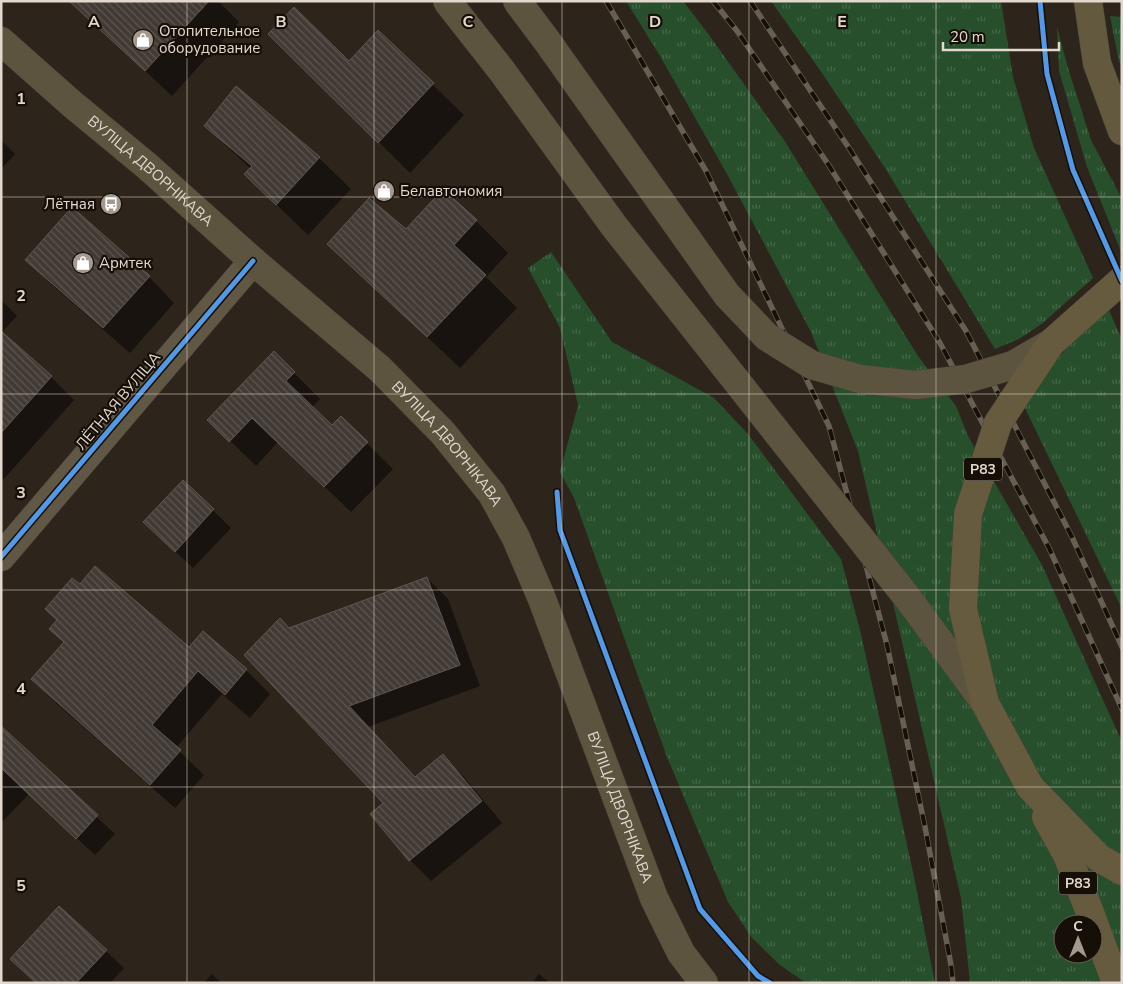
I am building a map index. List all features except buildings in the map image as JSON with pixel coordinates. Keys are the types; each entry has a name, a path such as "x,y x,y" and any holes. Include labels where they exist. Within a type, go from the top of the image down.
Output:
{"highway":[{"name":"Р83","path":"1116,983 1067,855 985,703 964,610 968,514 998,423 1051,343 1122,280"},
{"name":"Р83","path":"1030,787 1099,858 1122,871"}],"main road":[{"path":"447,1 502,71 614,226 907,597 985,703"},
{"path":"517,1 548,41 727,295 767,337 812,365 860,379 916,385 966,379 1013,365 1051,343"},
{"path":"1088,1 1097,63 1122,130"},
{"name":"ВУЛІЦА ДВОРНІКАВА","path":"1,41 380,369 443,432 492,494 516,538 542,598 654,898 681,953 704,983"}],"street":[{"name":"ЛЁТНАЯ ВУЛІЦА","path":"1,557 253,261"}],"green space":[{"path":"626,1 683,1 709,35 784,140 918,356 956,406 968,436 1042,565 1122,742 1122,983 970,983 961,898 858,451 811,332 727,174 660,56"},
{"path":"771,1 1001,1 1013,77 1034,148 1093,278 1043,323 1019,339 995,349 887,171 824,76"},
{"path":"1110,16 1122,17 1122,70 1118,57"},
{"path":"1057,27 1091,140 1122,199 1122,254 1087,167 1059,71"},
{"path":"551,252 612,342 714,398 748,434 841,559 860,630 935,983 806,983 780,965 752,938 728,902 667,757 574,498 560,472 578,405 560,328 528,268"},
{"path":"1108,308 1122,340 1122,609 1024,406 1050,368 1078,334"}],"railway":[{"path":"606,1 706,171 829,426 887,645 925,827 953,983"},
{"path":"713,1 737,31 828,164 940,343 1049,548 1122,709"},
{"path":"750,1 849,148 966,331 1072,537 1122,647"}],"cycle path":[{"path":"1040,1 1047,74 1073,170 1122,281"},
{"path":"1,557 253,261"},
{"path":"557,492 560,530 700,909 758,976 770,983"}],"place":[{"name":"Отопительное оборудование","path":"143,40"},
{"name":"Белавтономия","path":"384,191"},
{"name":"Лётная","path":"111,204"},
{"name":"Армтек","path":"83,263"}]}
